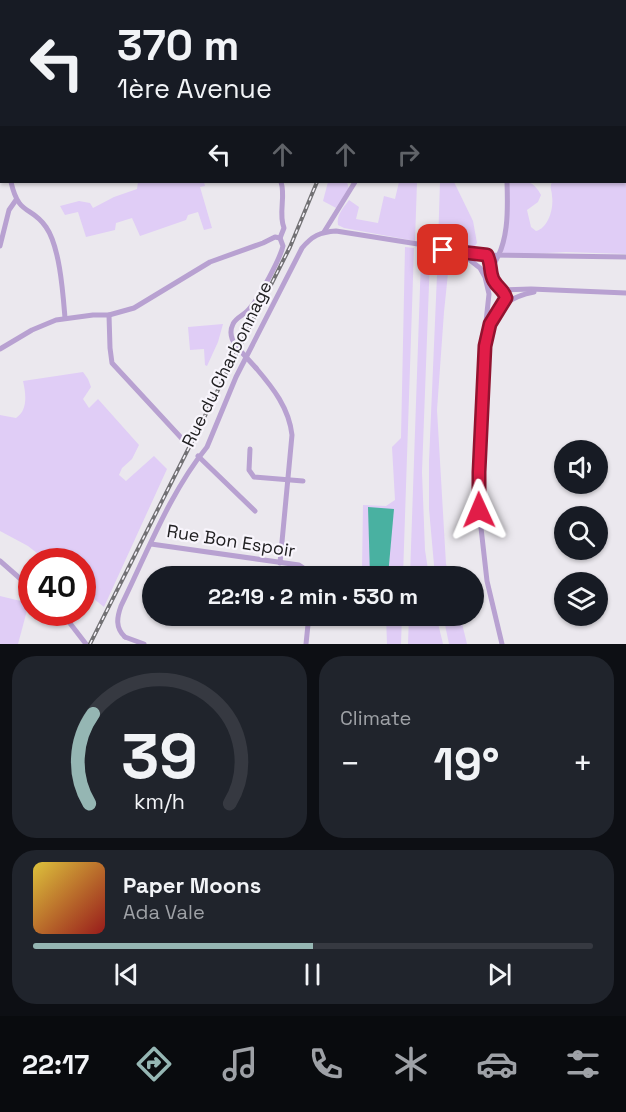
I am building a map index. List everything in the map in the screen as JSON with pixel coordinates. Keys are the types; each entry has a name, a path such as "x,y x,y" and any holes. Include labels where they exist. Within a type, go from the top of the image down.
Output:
{"street":[{"path":"11,183 16,200 21,207 43,223 51,236 61,278 65,318"},
{"path":"280,563 291,447 291,424 280,400 231,338 232,326 237,318 251,306 281,253 280,237 284,228 281,222 283,191 281,183"},
{"path":"324,232 354,183"},
{"path":"491,268 499,256 508,213 507,183"},
{"path":"0,246 2,228 10,207 16,200"},
{"path":"324,232 336,231 460,252 499,256 626,257"},
{"name":"Rue du Charbonnage","path":"144,644 122,640 117,623 118,614 182,482 198,456 207,447 233,384 302,248 314,236 324,232"},
{"path":"0,349 32,330 65,318 109,315 134,308 216,259 280,237"},
{"path":"460,252 477,263 485,277 488,297 479,510 487,580 502,644"},
{"path":"477,263 479,254"},
{"path":"485,346 490,324 503,304 506,294 493,280 487,255"},
{"path":"488,297 492,290 501,289 626,293"},
{"path":"488,297 493,306 531,292 544,290"},
{"path":"109,315 112,363 186,443"},
{"path":"250,449 249,470 254,477 303,481"},
{"path":"198,456 255,511"},
{"name":"Rue Bon Espoir","path":"151,544 298,566"},
{"path":"0,561 18,577"},
{"path":"72,626 86,644"},
{"path":"306,644 308,626"}],"shaded area":[{"path":"138,183 204,183 205,186 200,187 212,228 204,230 198,212 188,215 186,220 140,236 132,218 116,223 115,230 86,237 78,212 65,215 60,206 79,201 90,203 93,208 137,189"},
{"path":"328,183 347,183 349,189 338,209 323,201"},
{"path":"399,183 417,183 415,241 338,225 339,215 349,200 359,207 356,219 378,223 384,196 395,199"},
{"path":"440,183 454,183 473,221 477,243 471,251 438,245"},
{"path":"507,183 531,183 538,190 541,195 538,202 527,210 531,227 536,231 544,226 551,212 552,183 626,183 626,254 566,252 506,255 503,253 501,247 505,231"},
{"path":"405,247 414,248 403,566 362,566 363,505 386,506 395,500 392,447 401,438"},
{"path":"438,252 450,254 437,410 447,566 434,566 429,509"},
{"path":"421,258 430,258 422,472 427,566 410,566"},
{"path":"223,324 207,366 204,349 190,350 188,327"},
{"path":"83,372 91,387 83,399 89,408 98,399 139,445 132,459 122,468 119,475 126,481 154,456 167,469 104,607 96,601 96,548 31,548 0,531 0,415 16,418 23,411 25,396 23,381"},
{"path":"368,507 394,509 389,566 370,566"},
{"path":"0,596 18,600 18,626 23,626 18,644 0,644"},
{"path":"386,626 402,626 401,644 387,644"},
{"path":"409,626 439,626 443,644 408,644"},
{"path":"445,626 463,626 467,644 449,644"}],"railway":[{"path":"90,644 290,247 317,183"}],"route":[{"path":"443,250 487,255 491,262 493,280 506,294 505,302 490,324 485,346 479,510"}]}
